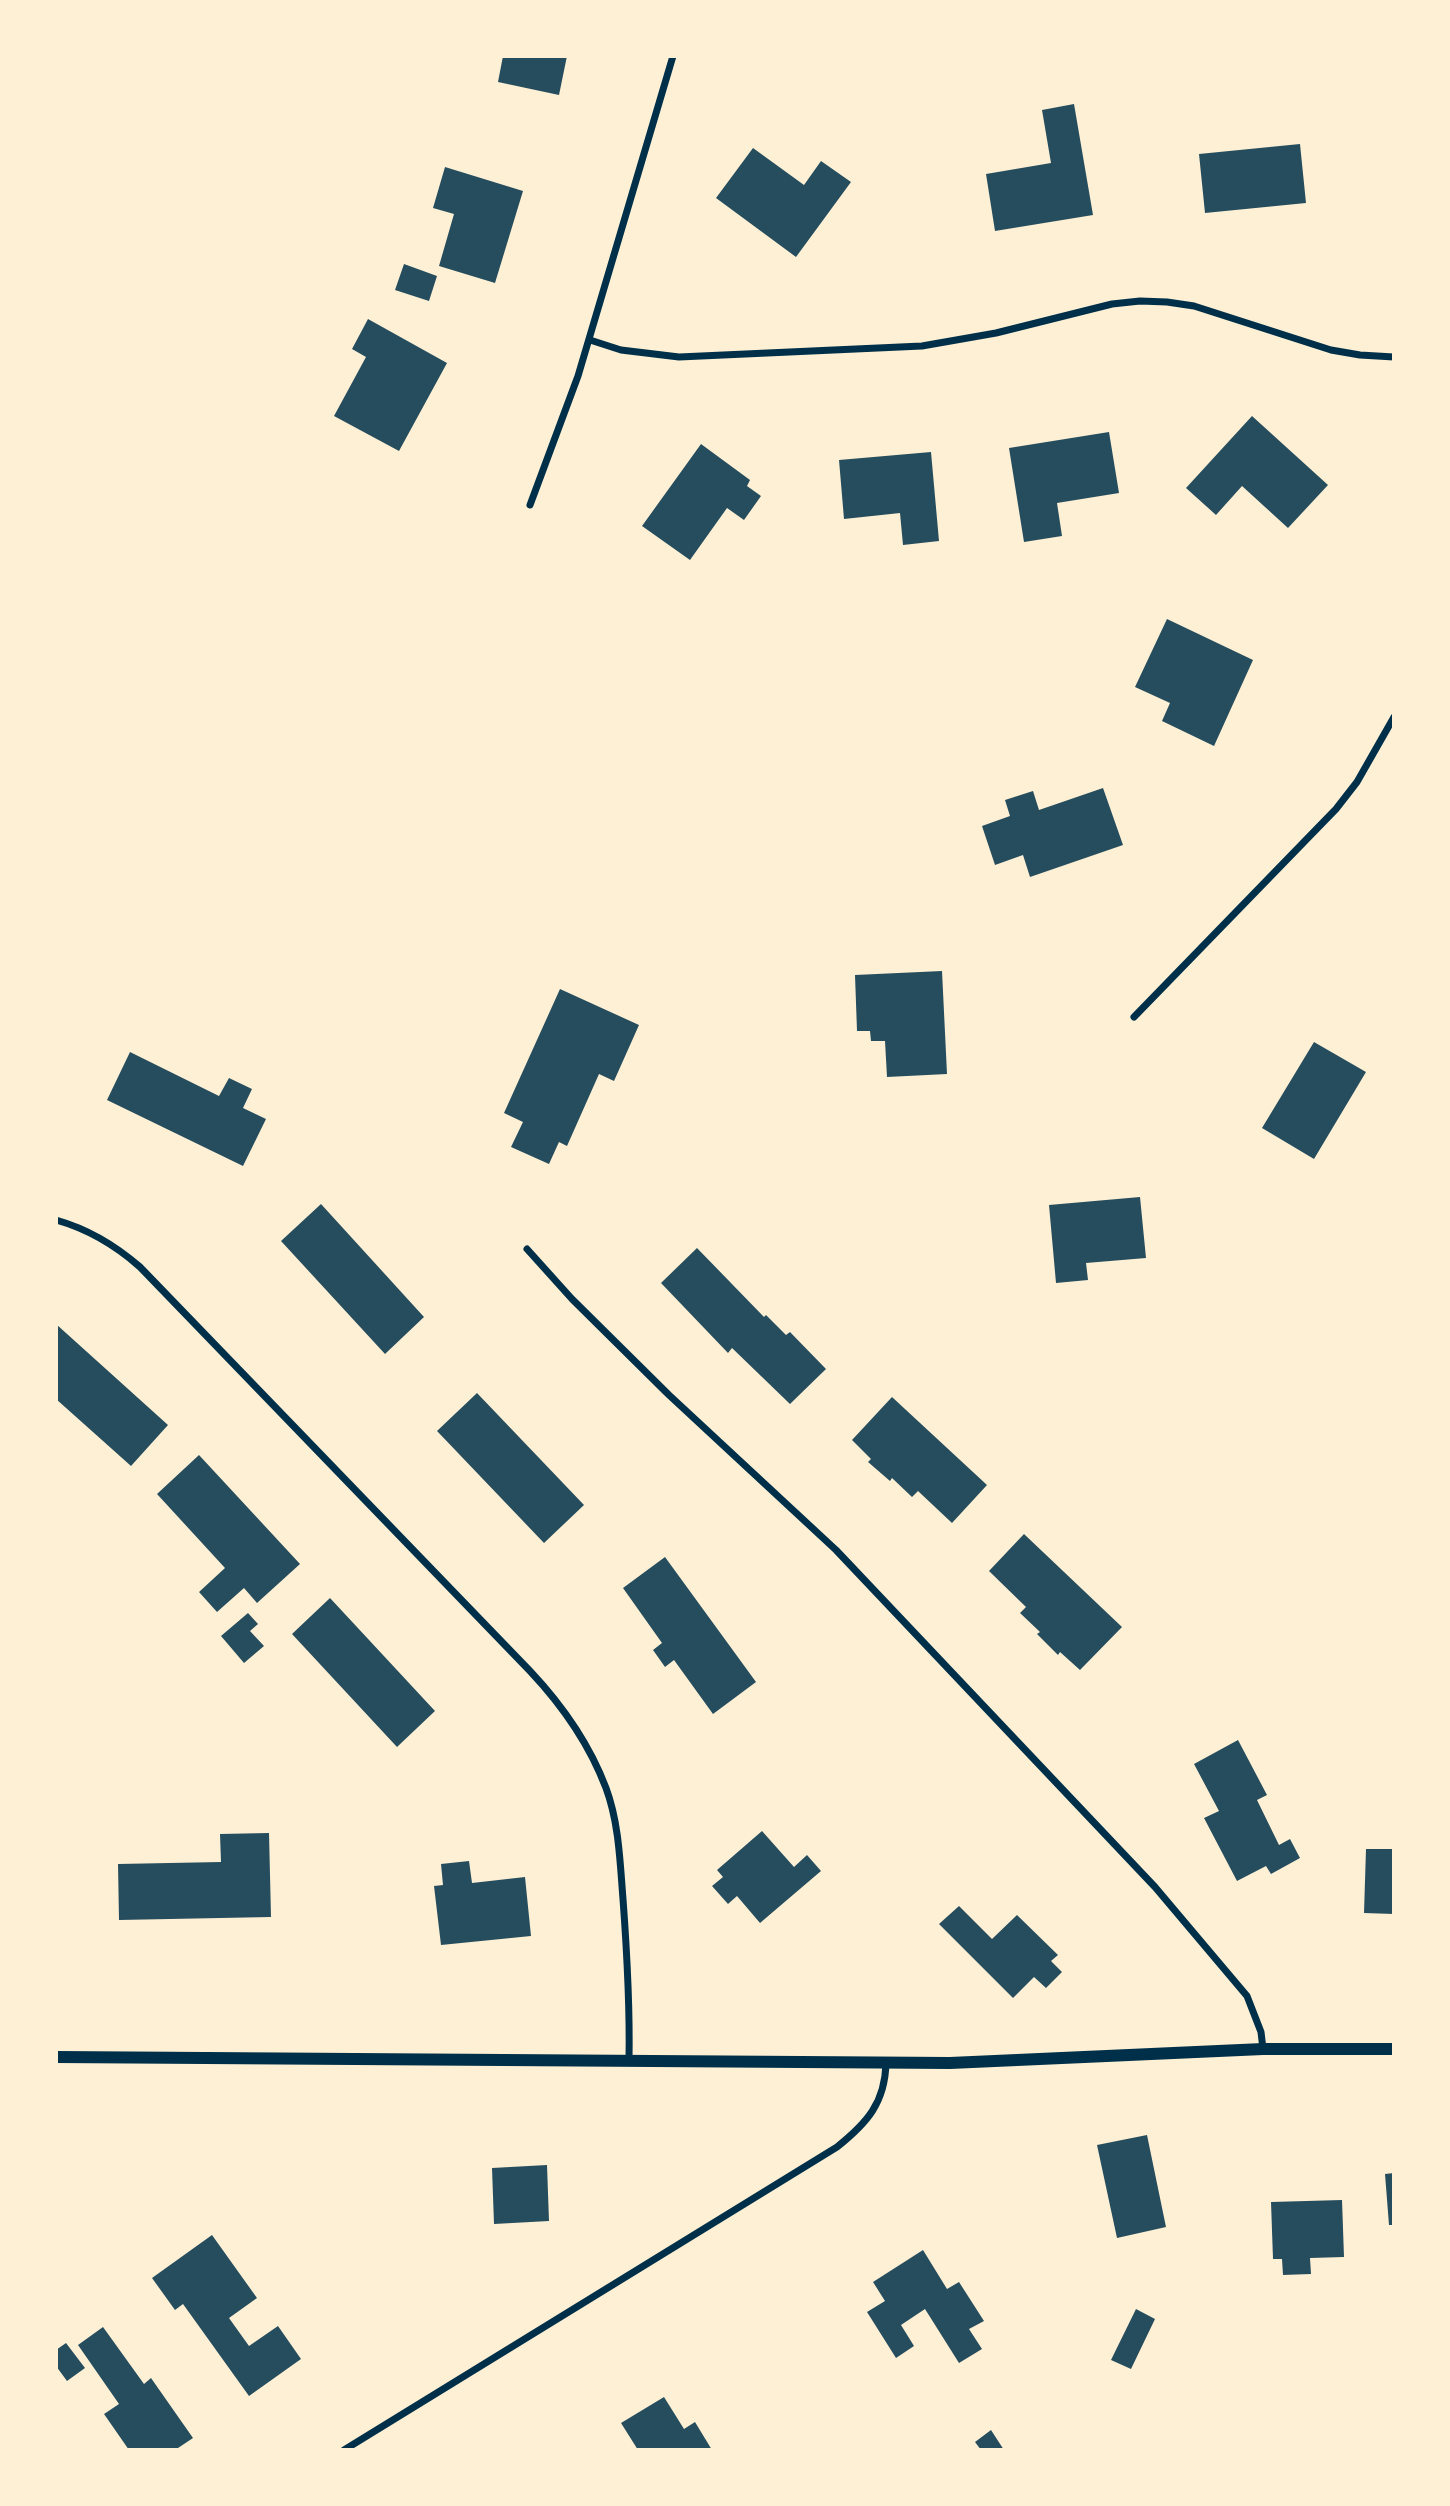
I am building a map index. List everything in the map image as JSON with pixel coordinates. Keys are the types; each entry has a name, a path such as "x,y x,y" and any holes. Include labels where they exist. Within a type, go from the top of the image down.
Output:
{"street":[{"path":"530,505 565,415 590,340 673,56"},
{"path":"590,340 621,350 679,358 922,346 959,341 1112,304 1140,301 1194,306 1331,350 1394,357"},
{"path":"1134,1017 1336,809 1357,782 1394,717"},
{"path":"56,1220 98,1236 140,1267 530,1671 566,1713 596,1763 607,1790 619,1843 630,2001 629,2060"},
{"path":"527,1249 572,1299 669,1395 836,1550 1155,1887 1247,1996 1261,2032 1263,2049"},
{"path":"56,2057 950,2063 1263,2049 1394,2049"},
{"path":"344,2450 827,2154 854,2133 876,2106 883,2092 886,2063"}],"building":[{"path":"503,56 567,56 559,95 498,82"},
{"path":"1074,104 1093,215 995,231 986,174 1051,163 1042,110"},
{"path":"1300,144 1306,203 1205,213 1199,154"},
{"path":"753,148 804,185 821,161 851,182 796,257 716,198"},
{"path":"445,167 523,191 495,283 439,266 454,214 433,208"},
{"path":"404,264 437,276 429,301 395,290"},
{"path":"368,319 447,363 399,451 334,416 366,357 352,349"},
{"path":"1252,416 1328,485 1288,528 1242,486 1216,515 1186,488"},
{"path":"1109,432 1119,493 1057,503 1062,536 1024,542 1009,448"},
{"path":"701,444 750,480 747,486 761,496 744,520 727,508 690,560 642,526"},
{"path":"931,452 939,541 903,545 900,513 844,519 839,460"},
{"path":"1167,619 1253,660 1214,746 1162,721 1170,703 1135,687"},
{"path":"1103,788 1123,845 1030,877 1023,855 995,865 982,826 1010,816 1005,800 1033,791 1039,810"},
{"path":"942,971 947,1074 887,1077 885,1041 871,1041 870,1031 857,1031 855,975"},
{"path":"560,989 639,1025 614,1081 599,1074 567,1146 559,1142 549,1164 511,1147 523,1122 504,1113"},
{"path":"1314,1042 1366,1072 1314,1159 1262,1128"},
{"path":"130,1052 219,1096 229,1078 252,1089 243,1108 266,1119 243,1166 107,1100"},
{"path":"1140,1197 1146,1258 1086,1263 1088,1280 1056,1283 1049,1205"},
{"path":"321,1204 424,1317 385,1354 281,1241"},
{"path":"697,1248 764,1317 766,1315 786,1335 790,1332 826,1369 790,1404 732,1348 728,1353 661,1283"},
{"path":"56,1324 168,1425 131,1466 56,1399"},
{"path":"477,1393 584,1505 544,1543 437,1431"},
{"path":"892,1397 987,1485 952,1523 918,1491 912,1497 892,1478 890,1481 868,1462 871,1459 852,1440"},
{"path":"199,1455 300,1564 257,1603 244,1588 217,1612 199,1592 225,1568 157,1494"},
{"path":"1024,1534 1122,1627 1080,1670 1060,1652 1058,1655 1037,1634 1040,1632 1020,1613 1026,1607 989,1571"},
{"path":"665,1557 756,1682 713,1714 674,1660 665,1667 653,1650 662,1643 623,1588"},
{"path":"330,1598 435,1711 397,1747 292,1634"},
{"path":"248,1613 258,1624 250,1631 264,1646 244,1663 221,1636"},
{"path":"1238,1740 1267,1795 1257,1800 1279,1845 1290,1839 1300,1858 1271,1874 1266,1866 1237,1881 1204,1818 1219,1811 1194,1764"},
{"path":"762,1831 794,1867 807,1855 821,1871 760,1923 737,1896 728,1904 712,1886 723,1877 717,1870"},
{"path":"269,1833 271,1917 119,1920 118,1864 221,1862 220,1834"},
{"path":"1366,1849 1394,1849 1394,1914 1364,1913"},
{"path":"469,1861 472,1883 525,1877 531,1936 441,1945 434,1886 443,1885 441,1864"},
{"path":"959,1906 992,1939 1017,1915 1058,1955 1051,1961 1062,1972 1046,1988 1034,1977 1013,1998 939,1924"},
{"path":"1147,2135 1166,2227 1117,2238 1097,2145"},
{"path":"547,2165 549,2221 494,2224 492,2168"},
{"path":"1394,2173 1394,2225 1389,2225 1385,2174"},
{"path":"1342,2200 1344,2257 1310,2258 1311,2274 1283,2275 1282,2259 1273,2259 1271,2202"},
{"path":"212,2235 257,2298 229,2318 249,2346 278,2326 301,2359 249,2396 183,2304 175,2310 152,2278"},
{"path":"923,2250 947,2289 959,2282 984,2321 969,2329 982,2349 959,2363 925,2309 901,2325 914,2346 896,2358 867,2312 885,2301 873,2282"},
{"path":"1136,2309 1155,2319 1131,2369 1111,2360"},
{"path":"103,2327 144,2384 151,2378 193,2438 175,2450 129,2450 104,2414 119,2404 78,2345"},
{"path":"66,2343 85,2368 67,2381 56,2366 56,2350"},
{"path":"664,2397 684,2429 695,2422 712,2450 638,2450 621,2423"},
{"path":"991,2430 1004,2450 981,2450 975,2442"}]}
